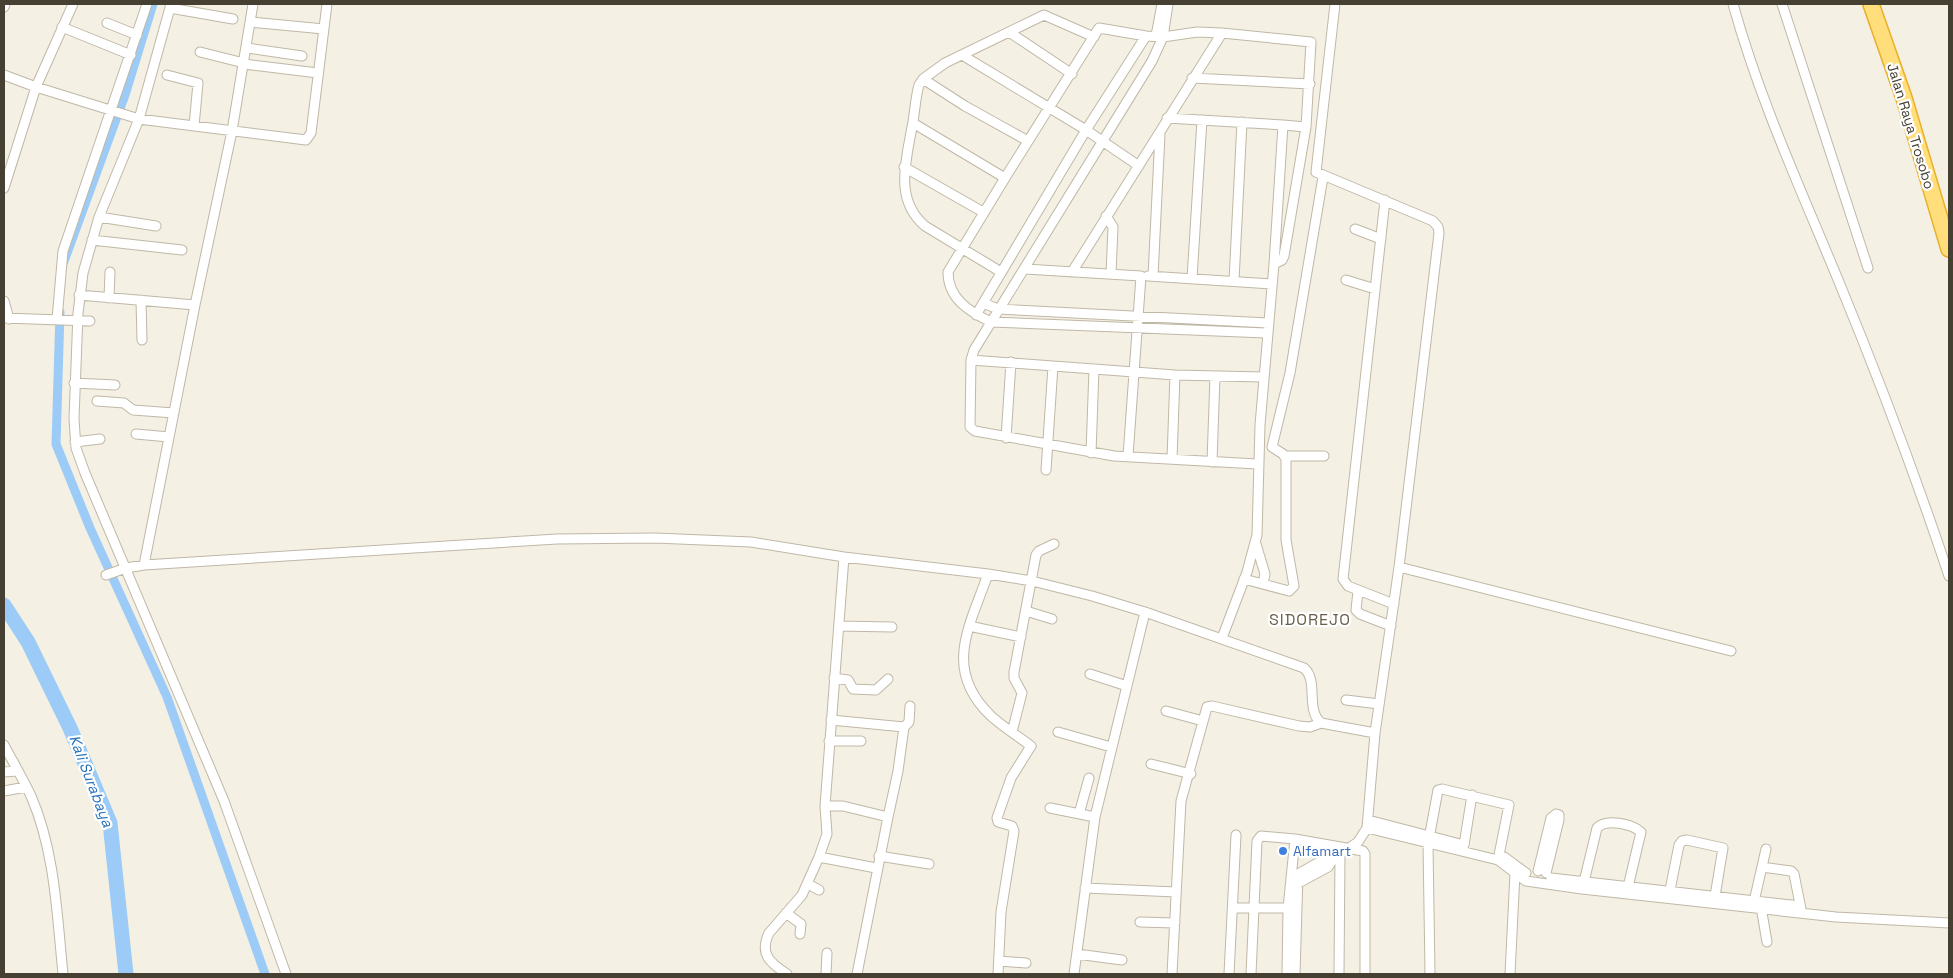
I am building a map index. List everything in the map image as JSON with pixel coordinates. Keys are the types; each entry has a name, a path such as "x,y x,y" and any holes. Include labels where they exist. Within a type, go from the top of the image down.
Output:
{"highway":[{"name":"Jalan Raya Trosobo","path":"1871,4 1904,98 1949,249"},
{"name":"Jalan Raya Trosobo","path":"1878,4 1900,61 1949,218"}],"street":[{"path":"4,188 36,87 73,4"},
{"path":"57,319 63,251 113,112 147,4"},
{"path":"144,565 195,305 232,132 253,4"},
{"path":"4,74 36,87 136,118 232,132 309,139 327,4"},
{"path":"1160,37 1162,4"},
{"path":"1168,4 1152,62 1102,140 1025,269 998,309 971,360 970,427 975,431 1006,438 1091,453 1257,464"},
{"path":"1295,974 1292,922 1288,908 1294,881 1318,868 1330,866 1336,856 1348,849 1364,832 1379,704 1399,567 1439,233 1438,226 1433,221 1385,200 1323,177 1316,172 1315,165 1335,4"},
{"path":"1732,4 1745,47 1784,153 1864,345 1921,492 1949,576"},
{"path":"1782,4 1868,268"},
{"path":"234,19 171,6 136,118 99,217 83,273 77,319 74,383 75,442 85,473 224,801 286,974"},
{"path":"1001,272 964,247 920,222 905,194 904,167 913,123 916,96 923,79 962,54 1048,15 1094,37"},
{"path":"250,22 324,29"},
{"path":"107,23 137,35"},
{"path":"62,27 131,55"},
{"path":"1266,334 991,322 976,315 959,303 948,276 983,212 1072,74 1098,29 1102,27 1160,37 1197,32 1310,40 1310,84 1306,126 1284,256 1282,260 1274,264"},
{"path":"1009,32 1072,74"},
{"path":"1072,272 1222,33"},
{"path":"976,315 1086,130 1146,36"},
{"path":"247,48 302,56"},
{"path":"200,52 244,63 318,73"},
{"path":"962,54 1050,107 1139,166"},
{"path":"167,75 198,83 194,126"},
{"path":"1192,78 1310,84"},
{"path":"923,79 965,106 1028,141"},
{"path":"1167,118 1306,126"},
{"path":"1192,278 1202,120"},
{"path":"1234,281 1242,122"},
{"path":"913,123 1005,178"},
{"path":"1222,638 1256,542 1259,518 1257,464 1262,377 1274,264 1283,125"},
{"path":"1153,276 1160,131"},
{"path":"904,167 983,212"},
{"path":"1272,447 1290,373 1323,177"},
{"path":"1385,200 1343,580 1344,584 1358,591 1394,604"},
{"path":"1106,216 1113,227 1111,274"},
{"path":"99,217 156,226"},
{"path":"1354,229 1381,239"},
{"path":"92,240 182,250"},
{"path":"1025,269 1272,284"},
{"path":"109,298 110,272"},
{"path":"1128,456 1139,327 1140,276"},
{"path":"1346,280 1375,289"},
{"path":"80,295 195,305"},
{"path":"141,300 142,340"},
{"path":"4,301 6,318 77,319 90,321"},
{"path":"983,303 998,309 1268,323"},
{"path":"971,360 1175,375 1262,377"},
{"path":"1006,438 1011,362"},
{"path":"1046,470 1053,366"},
{"path":"1091,453 1094,369"},
{"path":"1172,459 1175,375"},
{"path":"1212,462 1215,376"},
{"path":"74,383 115,385"},
{"path":"98,401 124,403 133,410 174,412"},
{"path":"136,434 169,437"},
{"path":"75,442 100,439"},
{"path":"1258,443 1272,447 1285,456 1324,456"},
{"path":"1244,579 1289,591 1294,586 1286,540 1285,456"},
{"path":"108,574 125,568 144,565 496,542 655,538 751,542 844,557 985,573 1032,581 1146,612 1304,668 1310,677 1316,716 1321,723"},
{"path":"1256,542 1265,574 1263,584"},
{"path":"1012,732 1022,693 1014,678 1014,672 1036,555 1039,551 1054,544"},
{"path":"788,974 767,960 764,948 769,933 802,895 808,884 819,857 827,828 825,808 830,720 844,557"},
{"path":"1399,567 1731,651"},
{"path":"985,573 962,657 968,685 976,700 991,716 1031,746 1011,778 997,818 998,822 1012,826 1014,831 1001,912 998,974"},
{"path":"1358,591 1356,610 1390,626"},
{"path":"1026,611 1052,619"},
{"path":"1074,974 1095,817 1102,782 1146,612"},
{"path":"839,626 892,627"},
{"path":"969,626 1020,636"},
{"path":"1090,674 1127,686"},
{"path":"834,678 848,680 854,689 876,690 888,679"},
{"path":"1346,700 1379,704"},
{"path":"857,974 878,856 898,771 904,727 909,722 910,706"},
{"path":"1172,974 1181,805 1208,706 1299,726 1310,727 1321,723 1376,733"},
{"path":"1166,711 1204,720"},
{"path":"830,720 904,727"},
{"path":"1058,732 1111,747"},
{"path":"829,741 861,741"},
{"path":"4,745 26,787 40,820 52,869 63,974"},
{"path":"1151,764 1190,774"},
{"path":"4,772 17,771"},
{"path":"1079,814 1089,778"},
{"path":"4,791 26,787"},
{"path":"1430,974 1429,840 1438,790 1442,789 1472,795 1509,805 1498,857"},
{"path":"1464,845 1472,795"},
{"path":"825,808 849,807 887,819"},
{"path":"1050,808 1095,817"},
{"path":"1556,814 1559,815 1559,820 1547,877 1551,818 1556,814"},
{"path":"1583,886 1597,828 1601,824 1608,822 1636,828 1640,832 1628,887"},
{"path":"1364,832 1464,845 1498,857 1526,881 1547,877"},
{"path":"1230,974 1236,835"},
{"path":"1251,974 1258,837 1295,839 1363,851 1366,854 1365,974"},
{"path":"1287,974 1292,922 1295,839"},
{"path":"1429,840 1498,857"},
{"path":"1669,895 1679,845 1682,841 1687,840 1723,848 1715,896"},
{"path":"1766,849 1756,905 1767,942"},
{"path":"878,856 929,864"},
{"path":"1336,856 1339,974"},
{"path":"819,857 876,868"},
{"path":"1762,867 1791,871 1794,874 1801,909"},
{"path":"1521,875 1547,877 1583,886 1801,909 1836,917 1949,923"},
{"path":"1510,974 1521,875"},
{"path":"808,884 819,890"},
{"path":"1583,886 1628,887 1669,895 1715,896 1756,905"},
{"path":"1085,888 1176,892"},
{"path":"1234,908 1288,908"},
{"path":"786,913 801,924 800,934"},
{"path":"1140,922 1175,923"},
{"path":"826,974 827,953"},
{"path":"1077,954 1122,960"},
{"path":"999,961 1026,963"}],"waterway":[{"path":"63,264 125,95 153,4"},
{"path":"60,312 56,444 90,528 167,697 265,974"},
{"name":"Kali Surabaya","path":"4,605 28,642 70,728 110,823 126,974"}],"place":[{"name":"Alfamart","path":"1283,851"}],"district":[{"name":"SIDOREJO","path":"1310,619"}]}
